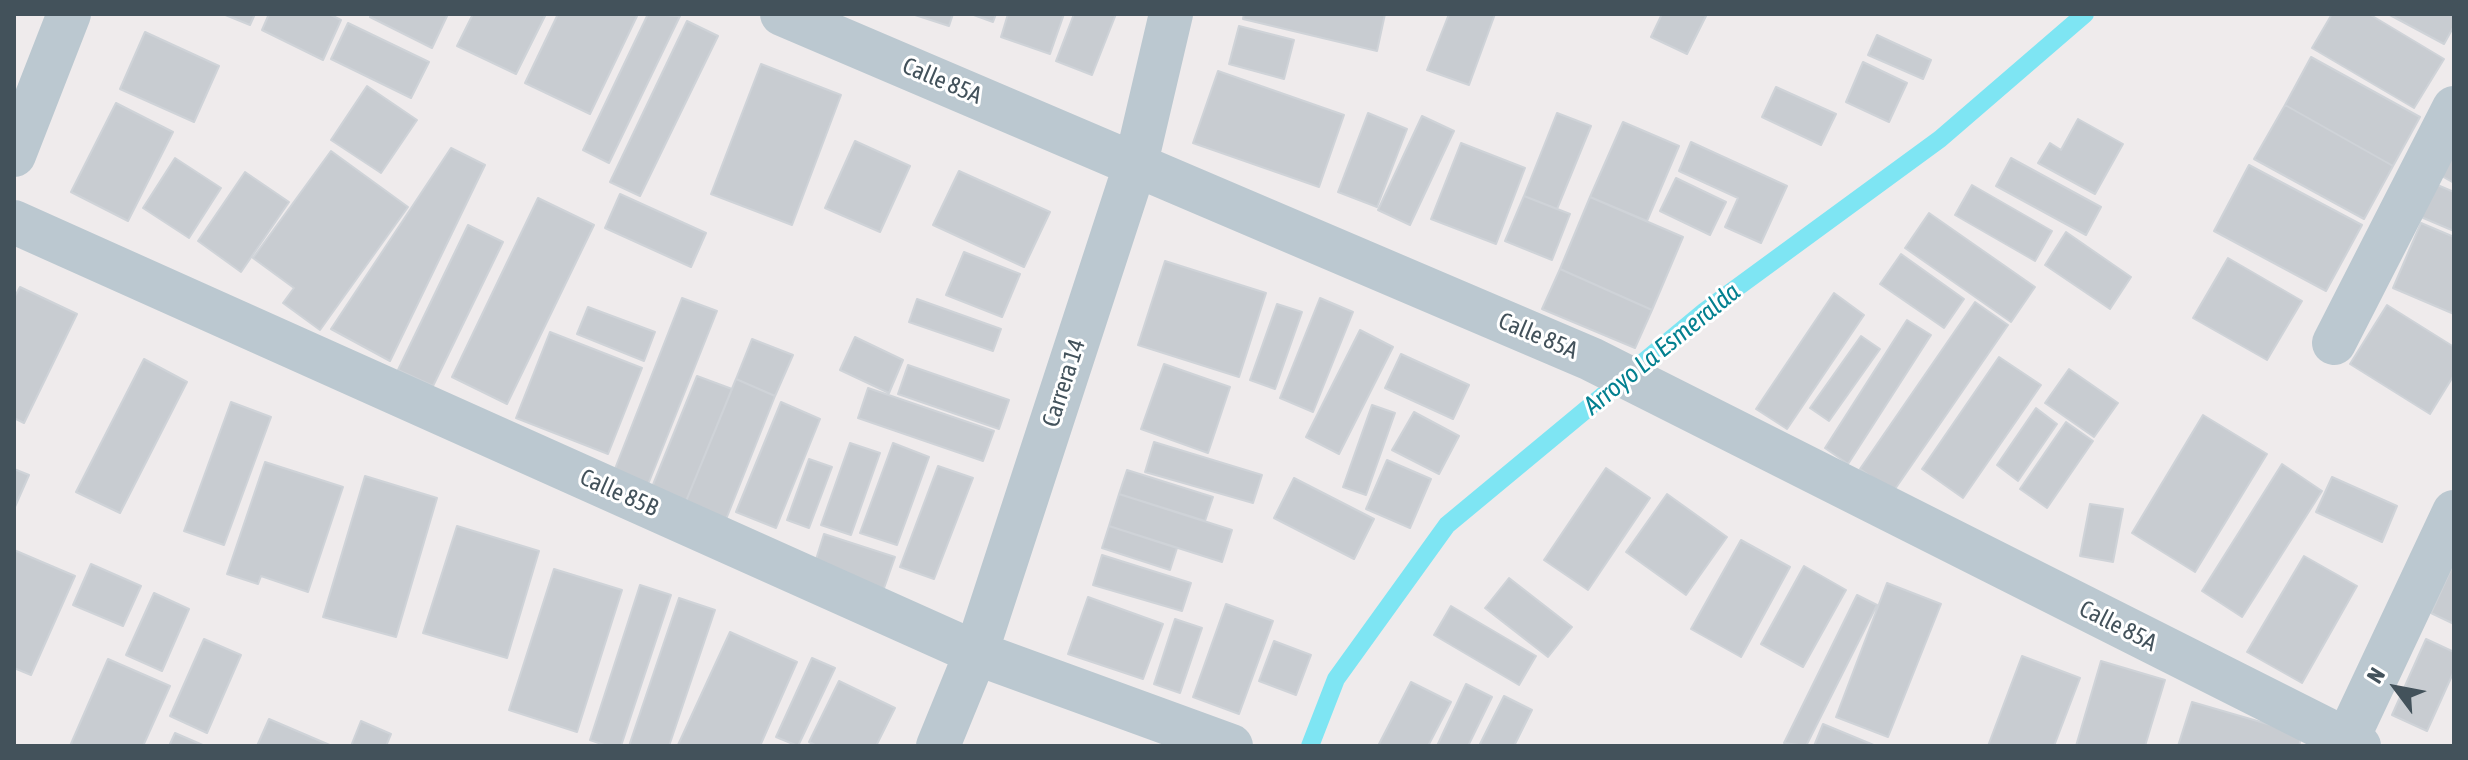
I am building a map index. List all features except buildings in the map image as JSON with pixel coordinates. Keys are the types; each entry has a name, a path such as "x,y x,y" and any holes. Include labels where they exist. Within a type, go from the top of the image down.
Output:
{"street":[{"path":"14,155 69,14"},
{"name":"Calle 85A","path":"782,14 1591,359 2350,744"},
{"name":"Carrera 14","path":"938,746 976,653 1136,163 1171,14"},
{"path":"2334,343 2454,108"},
{"name":"Calle 85B","path":"14,222 976,653 1231,746"},
{"path":"2350,744 2454,512"}],"waterway":[{"name":"Arroyo La Esmeralda","path":"1310,746 1336,679 1447,525 1705,311 1940,139 2085,14"}]}
